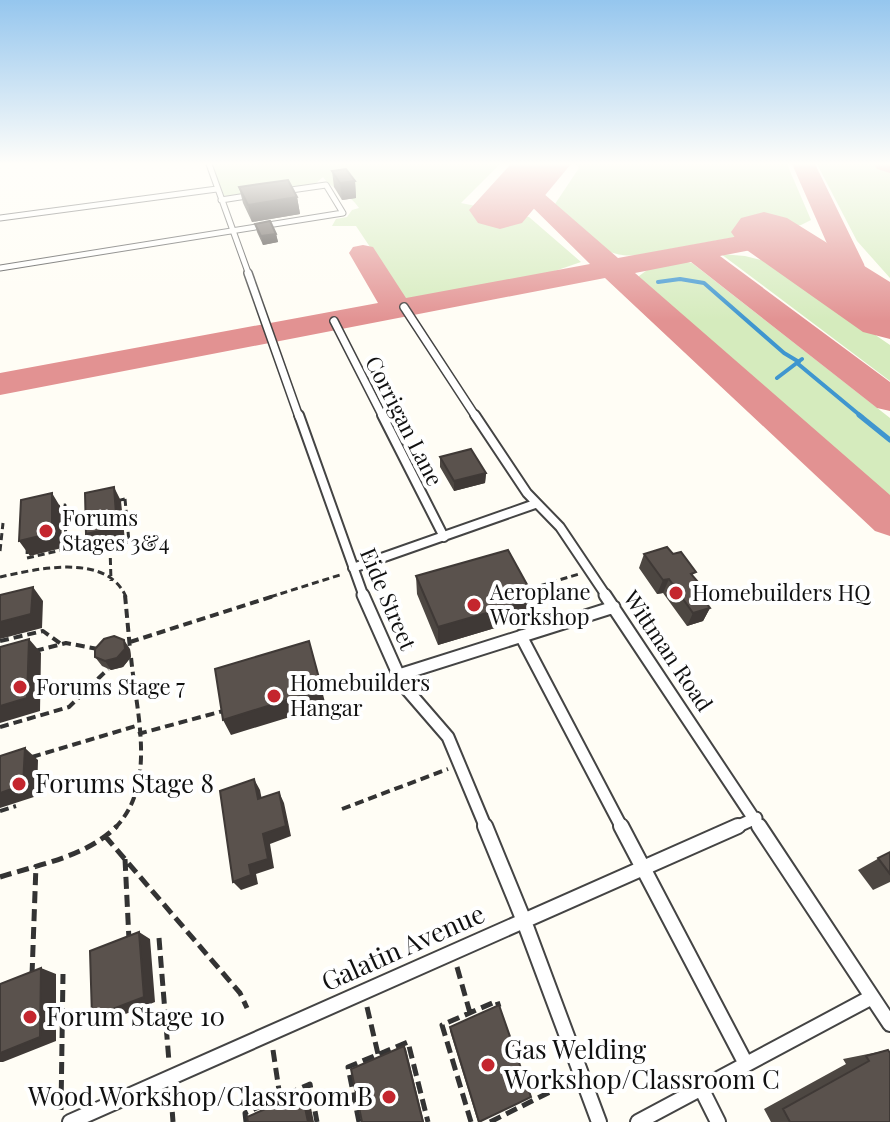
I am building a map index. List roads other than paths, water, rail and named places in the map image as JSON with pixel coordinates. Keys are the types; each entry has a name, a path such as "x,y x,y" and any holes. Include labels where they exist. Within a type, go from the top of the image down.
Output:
{"lane":[{"name":"Eide Street","path":"227,216 368,608 403,685 448,737 524,921 599,1122"},
{"path":"0,268 328,216"},
{"name":"Wittman Road","path":"404,307 535,504 560,527 890,1024"},
{"name":"Corrigan Lane","path":"334,321 444,537"},
{"path":"353,568 535,504"},
{"path":"399,675 614,607"},
{"path":"521,636 746,1064"},
{"name":"Galatin Avenue","path":"70,1122 756,818"},
{"path":"638,1122 872,997"},
{"path":"701,1088 718,1122"}],"waterway":[{"path":"658,282 680,279 704,283 784,353 798,362"},
{"path":"798,362 802,359"},
{"path":"777,378 798,362"},
{"path":"797,363 862,417"},
{"path":"859,415 890,440"}],"place":[{"name":"Forums Stages 3&4","path":"46,531"},
{"name":"Homebuilders HQ","path":"676,593"},
{"name":"Aeroplane Workshop","path":"474,605"},
{"name":"Forums Stage 7","path":"20,687"},
{"name":"Homebuilders Hangar","path":"274,696"},
{"name":"Forums Stage 8","path":"19,784"},
{"name":"Forum Stage 10","path":"30,1017"},
{"name":"Gas Welding Workshop/Classroom C","path":"488,1065"},
{"name":"Wood Workshop/Classroom B","path":"389,1097"}]}
